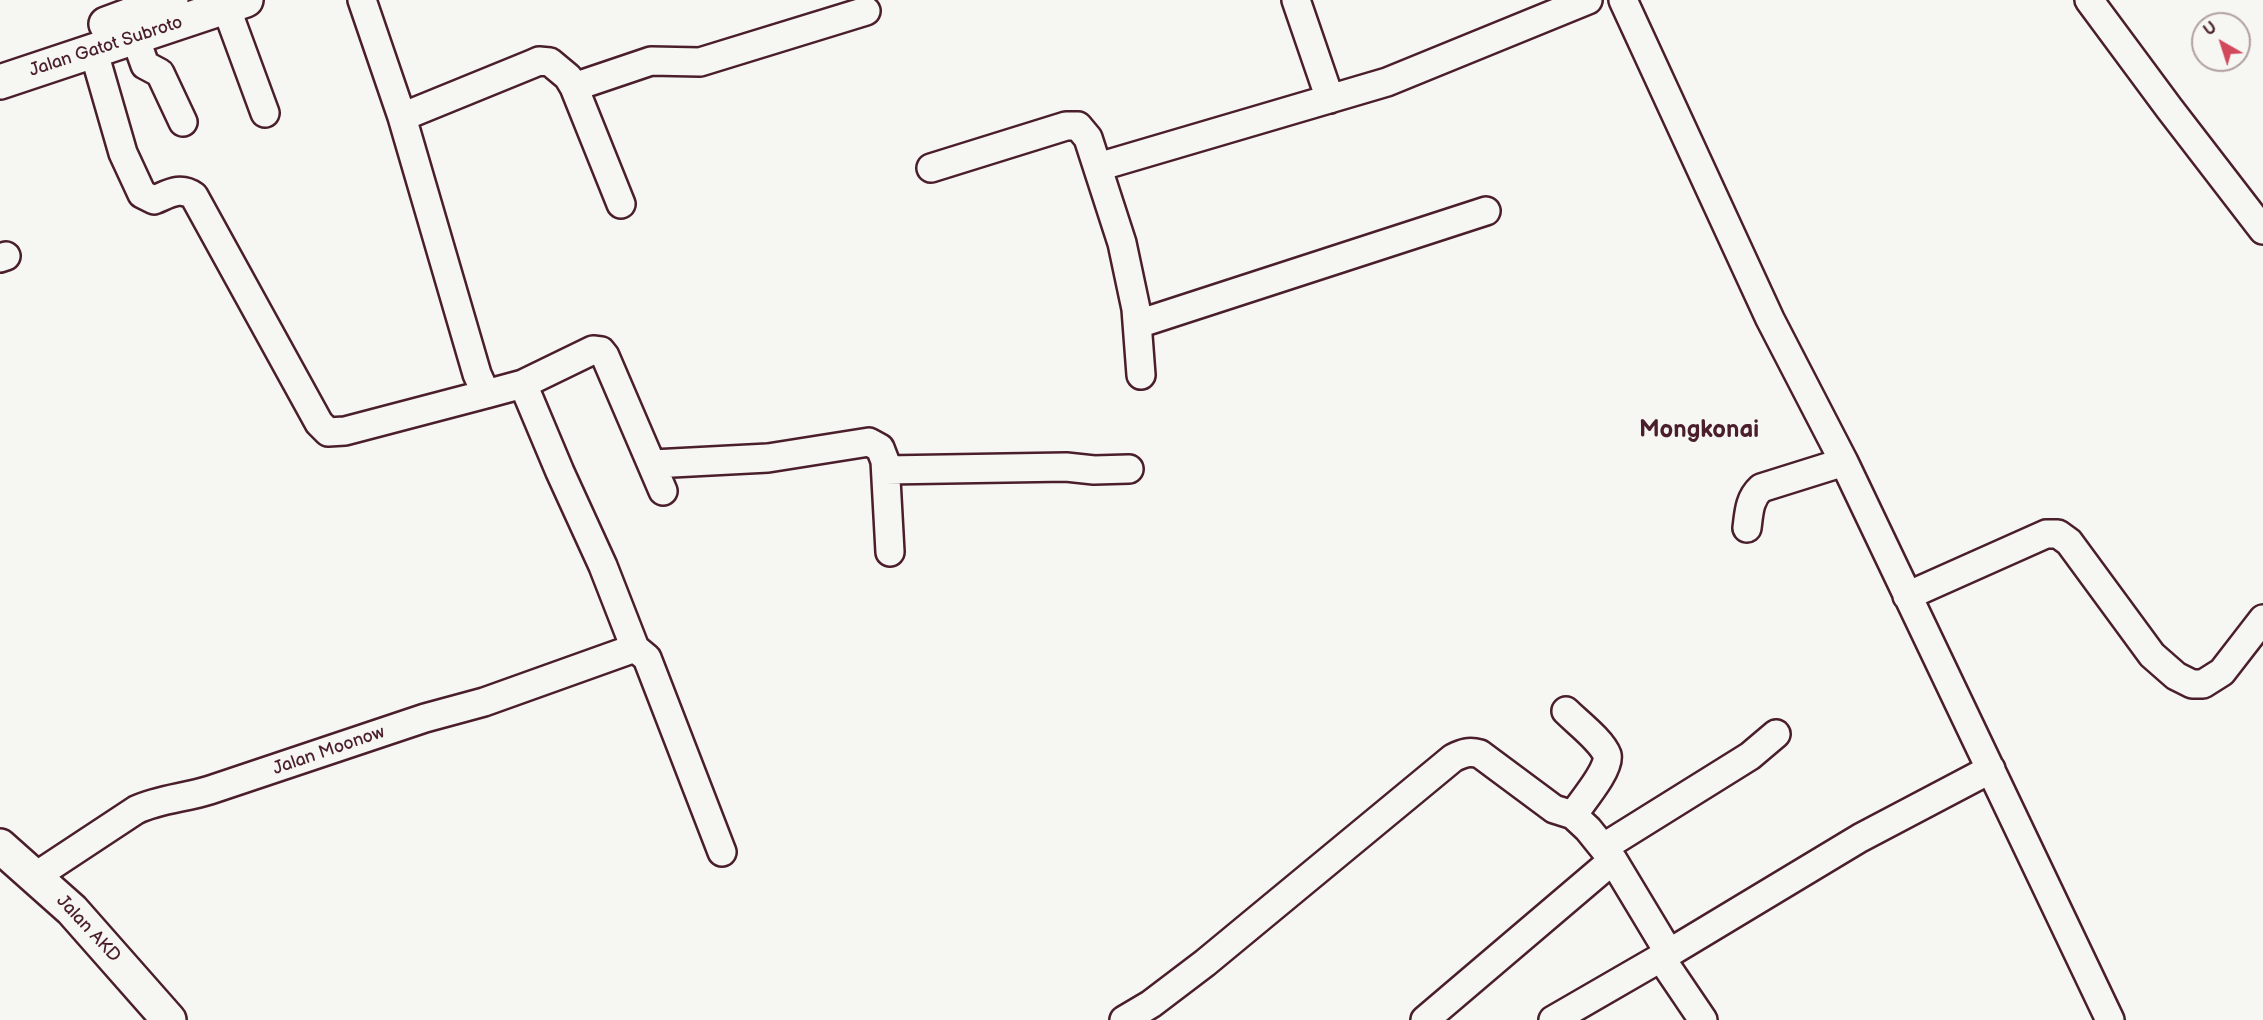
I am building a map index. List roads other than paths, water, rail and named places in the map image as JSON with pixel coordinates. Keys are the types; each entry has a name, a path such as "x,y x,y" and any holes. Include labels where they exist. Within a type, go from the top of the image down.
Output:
{"highway":[{"name":"Jalan Gatot Subroto","path":"0,61 156,3"},
{"name":"Jalan Gatot Subroto","path":"0,82 236,3"},
{"name":"Jalan AKD","path":"0,846 72,910 169,1020"}],"street":[{"path":"362,0 402,117 477,374 486,394"},
{"path":"1296,0 1329,99"},
{"path":"1098,167 1388,82 1588,0"},
{"path":"1623,0 1770,319 1844,462 2110,1020"},
{"path":"2089,0 2263,230"},
{"path":"236,3 265,113"},
{"path":"574,87 651,61 700,62 866,11"},
{"path":"135,37 142,62 145,66 160,72 183,122"},
{"path":"93,50 123,153 137,186 142,194 154,200 181,191 194,196 319,423 328,432 345,431 523,384 593,350 601,351 663,491"},
{"path":"402,117 539,61 550,62 561,69 574,87 621,204"},
{"path":"931,168 1066,126 1078,126 1088,138 1122,243 1138,324 1141,375"},
{"path":"1138,324 1486,211"},
{"path":"523,384 603,566 635,648 647,658 722,852"},
{"path":"653,464 768,458 869,442 879,448 885,461 890,552"},
{"path":"1747,528 1751,503 1754,495 1761,488 1844,462"},
{"path":"886,470 1066,467 1094,470 1129,469"},
{"path":"1907,596 2046,534 2058,534 2069,542 2152,655 2176,676 2192,684 2203,684 2222,672 2263,619"},
{"name":"Jalan Moonow","path":"36,876 151,802 188,797 425,718 484,702 635,648"},
{"path":"1566,711 1602,747 1608,758 1605,768 1572,815"},
{"path":"1425,1020 1609,853 1750,756 1776,735"},
{"path":"1124,1020 1151,1004 1205,963 1453,758 1472,752 1480,754 1554,809 1572,815 1609,853 1702,1020"},
{"path":"1553,1020 1665,956 1860,838 1991,769"}],"district":[{"name":"Mongkonai","path":"1699,431"}]}
